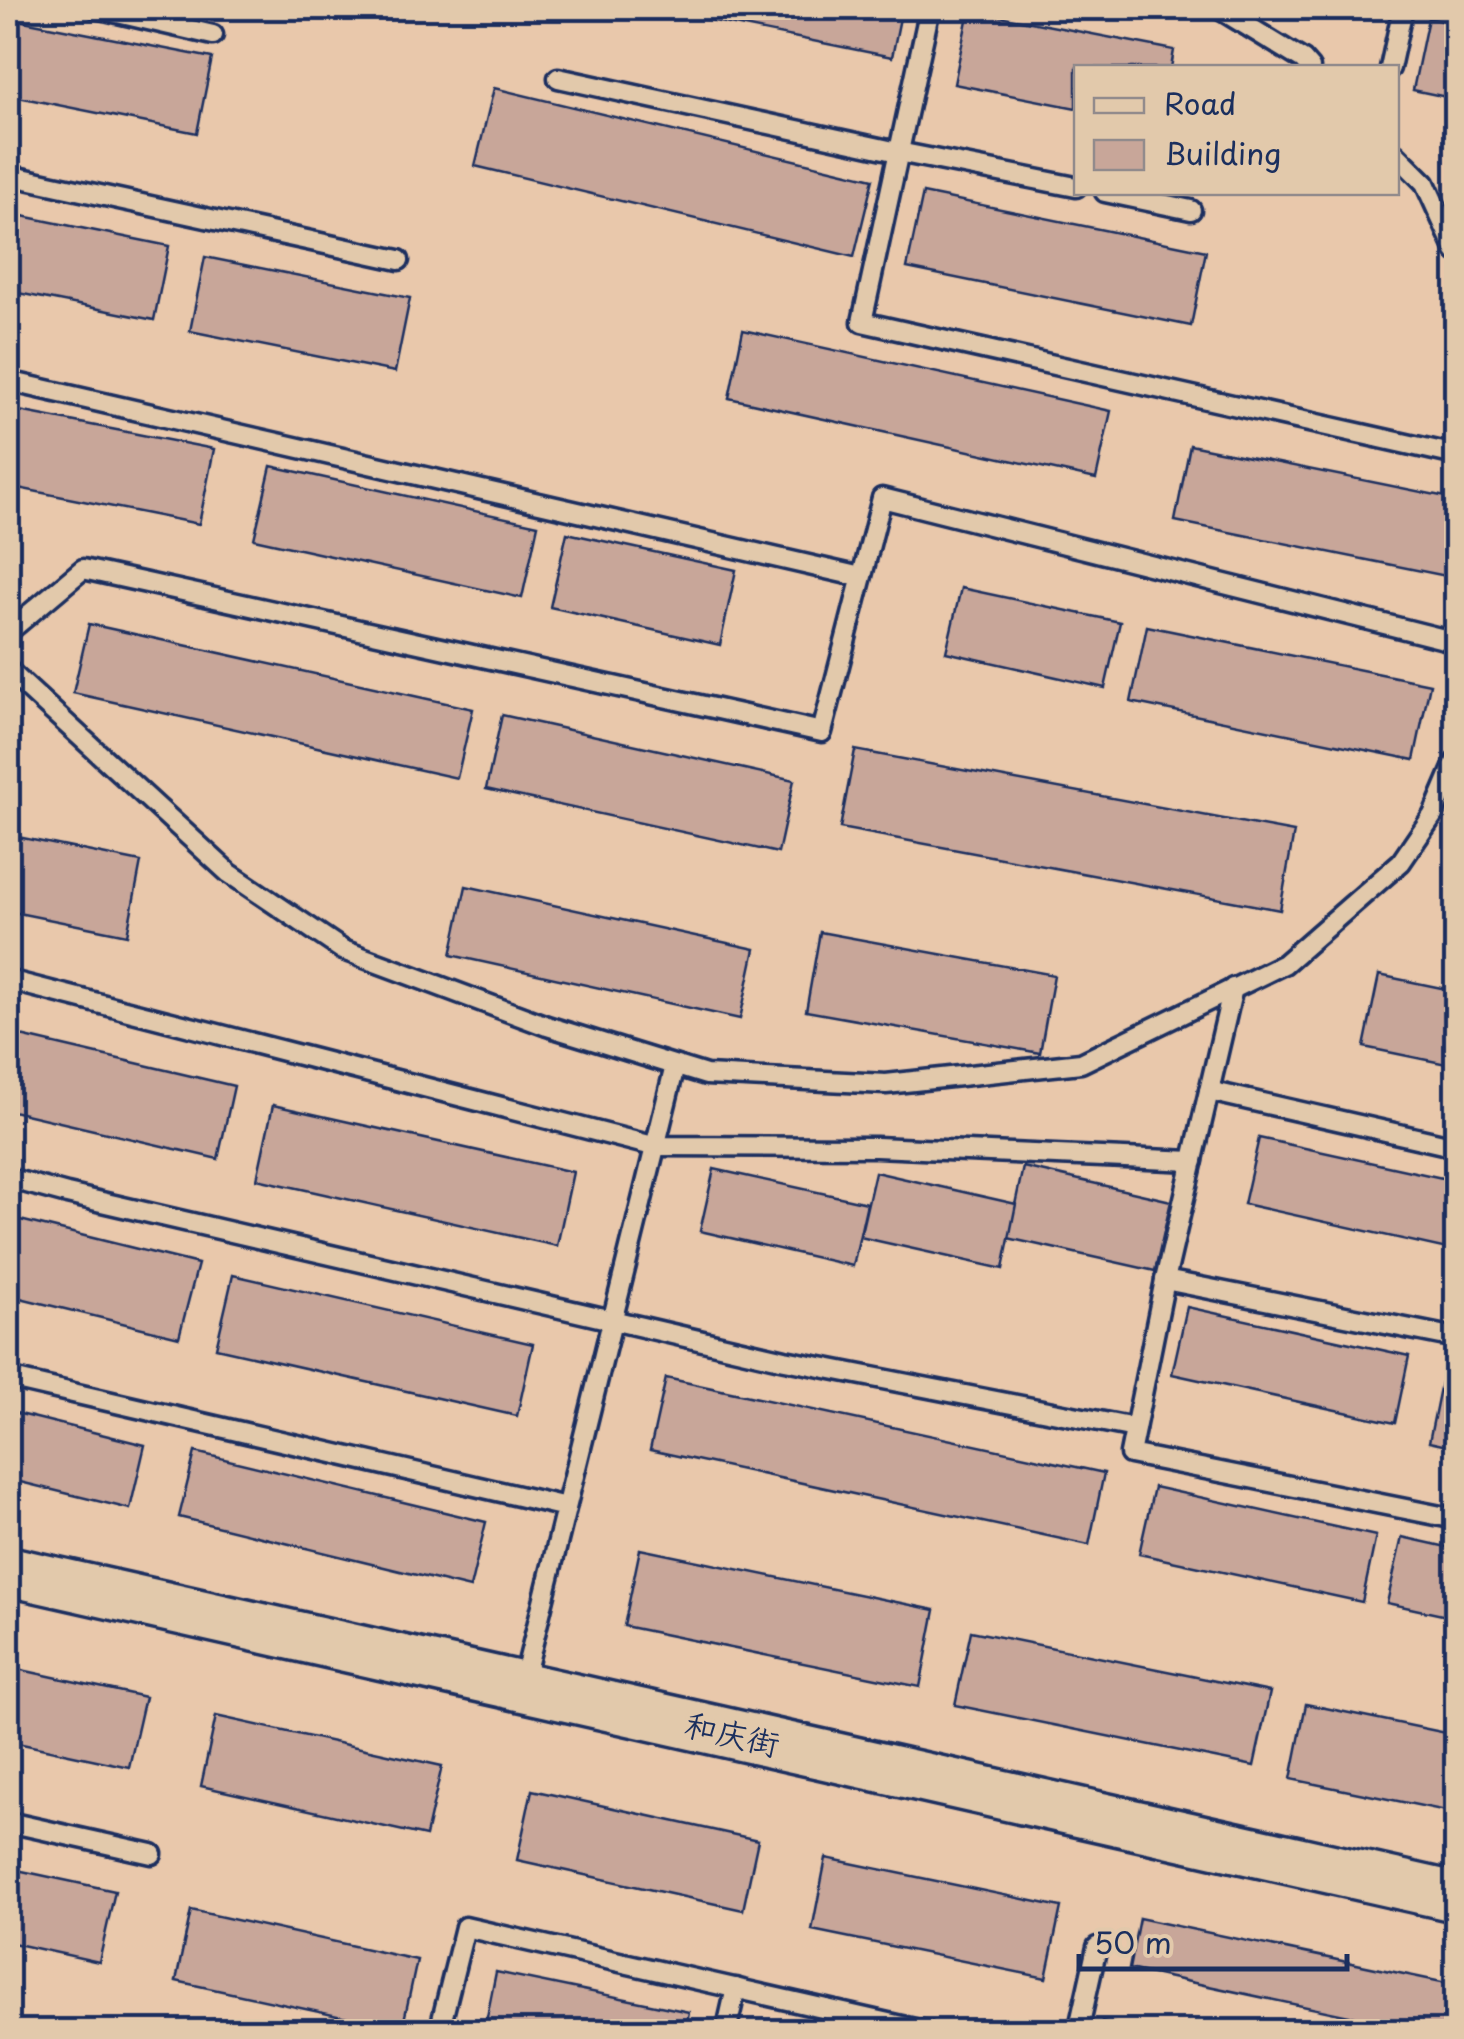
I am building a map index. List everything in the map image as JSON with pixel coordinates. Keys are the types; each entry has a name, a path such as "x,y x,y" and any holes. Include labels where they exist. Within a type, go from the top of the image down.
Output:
{"street":[{"name":"和庆街","path":"8,1572 1456,1897"}],"lane":[{"path":"96,8 214,35"},
{"path":"930,8 862,322 1456,455"},
{"path":"1218,8 1307,65"},
{"path":"1391,65 1403,8"},
{"path":"558,78 1074,187"},
{"path":"1399,157 1425,183 1456,251"},
{"path":"8,175 399,260"},
{"path":"1120,195 1192,210"},
{"path":"8,381 862,577"},
{"path":"8,632 83,568 822,732 882,498 1456,642"},
{"path":"8,670 229,873 343,950 548,1026 706,1075 886,1084 1080,1062 1284,964 1400,862 1433,815 1456,761"},
{"path":"8,980 653,1146 876,1147 1193,1161"},
{"path":"1233,988 1130,1454 1456,1519"},
{"path":"522,1688 675,1066"},
{"path":"1209,1091 1456,1147"},
{"path":"8,1178 784,1360 1136,1428"},
{"path":"1166,1280 1456,1338"},
{"path":"8,1378 566,1507"},
{"path":"8,1822 152,1854"},
{"path":"439,2032 464,1927 928,2032"},
{"path":"1078,2032 1097,1947"},
{"path":"726,2032 736,1988"}],"building":[{"path":"650,8 902,8 892,57"},
{"path":"969,10 1174,50 1172,65 1074,65 1074,108 954,84"},
{"path":"8,18 212,58 197,133 8,95"},
{"path":"1428,18 1456,24 1456,99 1413,90"},
{"path":"494,88 873,179 854,257 475,166"},
{"path":"923,193 1206,251 1191,326 907,268"},
{"path":"8,213 169,246 154,320 8,291"},
{"path":"205,257 410,298 395,372 190,331"},
{"path":"743,330 1111,411 1096,479 729,398"},
{"path":"9,409 214,449 199,524 8,486"},
{"path":"1190,445 1456,499 1456,578 1175,521"},
{"path":"271,466 538,525 522,598 254,539"},
{"path":"567,533 736,570 720,645 550,607"},
{"path":"961,588 1120,622 1105,688 946,652"},
{"path":"89,624 473,709 457,778 73,693"},
{"path":"1147,626 1430,684 1414,760 1131,702"},
{"path":"502,715 794,780 778,853 486,789"},
{"path":"855,750 1294,832 1280,910 840,828"},
{"path":"8,835 141,862 127,935 8,911"},
{"path":"466,886 755,949 740,1019 451,955"},
{"path":"820,932 1054,975 1040,1053 806,1011"},
{"path":"1379,975 1456,991 1456,1066 1364,1047"},
{"path":"8,1033 234,1086 218,1159 8,1110"},
{"path":"273,1105 573,1172 557,1246 257,1179"},
{"path":"1259,1138 1456,1181 1456,1251 1244,1204"},
{"path":"1023,1167 1171,1201 1155,1271 1008,1238"},
{"path":"714,1169 867,1203 853,1266 700,1231"},
{"path":"875,1172 1016,1204 1003,1269 860,1237"},
{"path":"8,1217 198,1264 179,1337 8,1295"},
{"path":"233,1275 533,1344 517,1416 216,1348"},
{"path":"1187,1307 1409,1356 1395,1423 1172,1374"},
{"path":"1444,1368 1456,1370 1456,1448 1429,1442"},
{"path":"666,1378 1104,1473 1089,1545 650,1450"},
{"path":"8,1411 145,1445 130,1509 8,1479"},
{"path":"195,1452 486,1522 470,1588 179,1517"},
{"path":"1154,1487 1376,1536 1362,1602 1139,1554"},
{"path":"1402,1537 1456,1549 1456,1618 1387,1603"},
{"path":"640,1549 935,1610 920,1687 624,1626"},
{"path":"971,1631 1270,1692 1254,1766 955,1705"},
{"path":"8,1667 145,1697 129,1767 8,1741"},
{"path":"1306,1704 1456,1735 1456,1813 1291,1779"},
{"path":"216,1716 442,1766 426,1836 201,1786"},
{"path":"532,1790 758,1840 743,1910 517,1860"},
{"path":"826,1858 1061,1907 1046,1978 812,1930"},
{"path":"8,1868 115,1891 99,1962 8,1942"},
{"path":"191,1910 417,1960 402,2030 176,1981"},
{"path":"1139,1918 1456,1985 1456,2032 1424,2032 1129,1969"},
{"path":"496,1972 689,2012 685,2032 484,2032"},
{"path":"1102,2021 1150,2032 1099,2032"}]}
